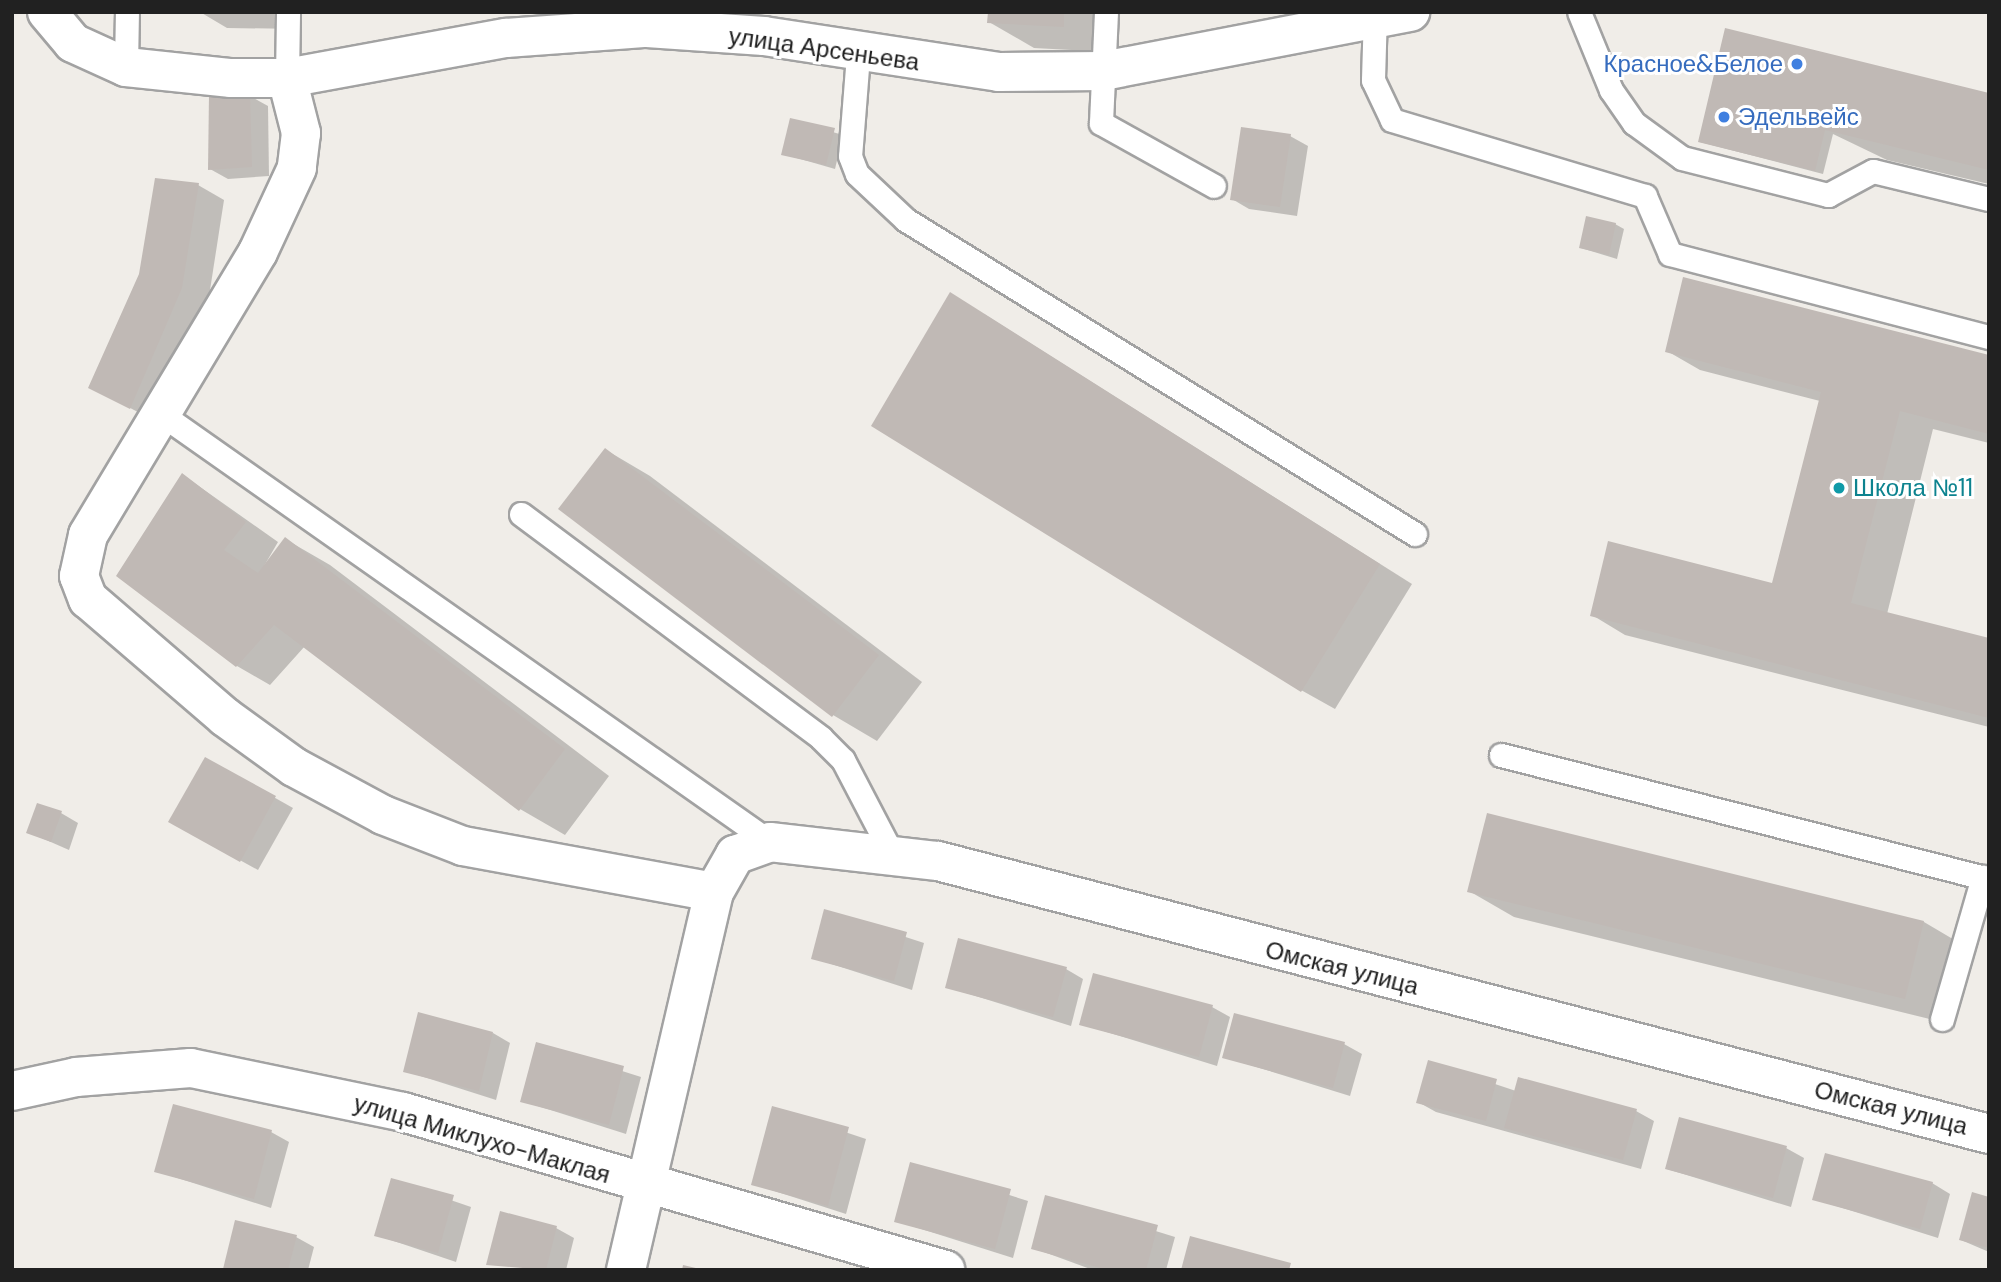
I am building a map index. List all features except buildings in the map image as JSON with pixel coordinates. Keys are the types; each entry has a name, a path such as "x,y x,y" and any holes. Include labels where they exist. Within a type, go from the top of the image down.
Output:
{"street":[{"name":"улица Арсеньева","path":"47,12 73,43 126,67 287,78 565,22 764,36 858,55 999,72 1103,71 1387,14"},
{"path":"287,78 301,133 297,169 258,252 164,416 88,535 79,576 88,599 111,623 294,767 383,815 463,846 713,891"},
{"name":"Омская улица","path":"626,1270 713,891 735,855 770,842 891,852 1989,1134"},
{"name":"улица Миклухо-Маклая","path":"12,1091 76,1077 191,1068 403,1112 644,1186 945,1270"}],"lane":[{"path":"126,67 127,12"},
{"path":"287,78 288,12"},
{"path":"1106,12 1101,123 1214,186"},
{"path":"1579,12 1611,90 1633,123 1682,158 1828,195 1873,171 1989,200"},
{"path":"1387,14 1373,80 1392,120 1645,195 1670,254 1989,337"},
{"path":"858,55 850,156 857,174 906,219 1415,534"},
{"path":"164,416 770,842"},
{"path":"521,513 821,738 843,760 891,852"},
{"path":"1501,755 1986,878 1942,1019"}],"place":[{"name":"Красное&Белое","path":"1797,64"},
{"name":"Эдельвейс","path":"1724,117"},
{"name":"Школа №11","path":"1839,488"}]}
